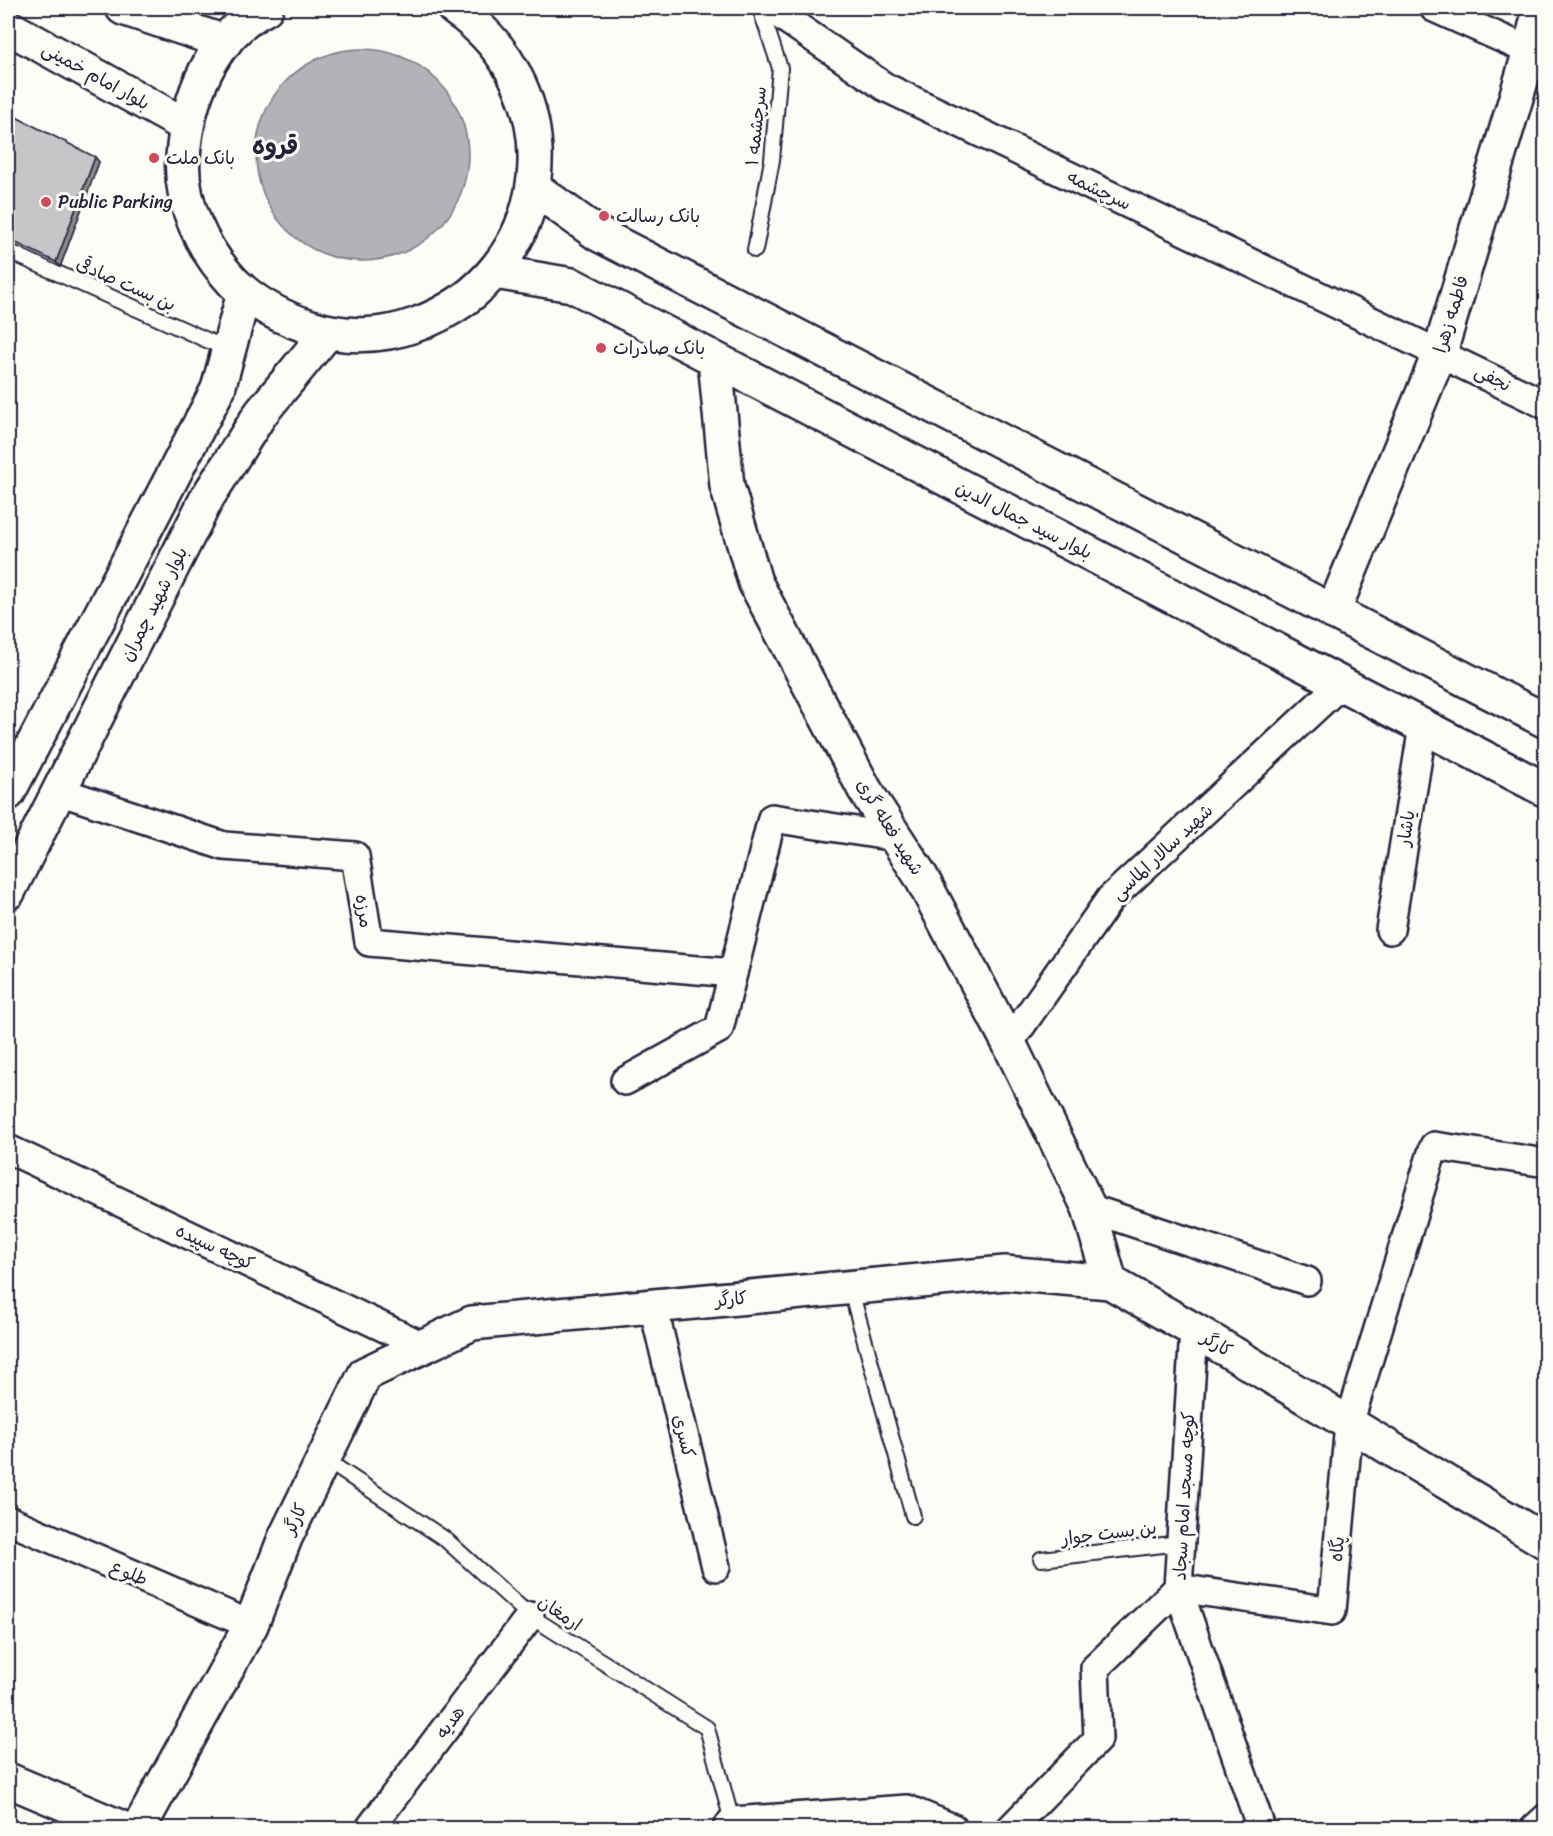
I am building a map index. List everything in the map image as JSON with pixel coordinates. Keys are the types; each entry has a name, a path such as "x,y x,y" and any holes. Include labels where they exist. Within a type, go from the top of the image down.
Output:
{"main road":[{"path":"123,8 225,42"},
{"path":"266,8 225,42 199,81 185,125 182,162 187,199 199,234 218,266 244,293 283,318 327,333 364,335 402,330 437,318 468,298 495,272 520,232 534,188 536,141 526,96 504,55 468,12"},
{"name":"فاطمه زهرا","path":"1333,612 1440,352 1530,51 1540,8"},
{"name":"بلوار امام خمینی","path":"8,27 185,125"},
{"path":"534,188 598,234 1545,721"},
{"name":"بلوار سید جمال الدین","path":"495,272 572,285 1545,790"},
{"path":"8,793 218,389 244,293"},
{"name":"بلوار شهید چمران","path":"8,892 207,498 261,413 327,333"},
{"name":"شهید فعله گری","path":"715,360 727,486 755,582 865,790 920,875 1009,1043 1089,1208 1110,1282"},
{"name":"کارگر","path":"139,1828 251,1625 285,1539 365,1374 471,1323 1005,1273 1110,1282 1194,1330 1545,1542"},
{"path":"8,1780 122,1828"}],"street":[{"name":"سرچشمه","path":"770,8 885,87 1440,352"},
{"path":"1434,8 1530,51"},
{"name":"نجفی","path":"1440,352 1545,405"},
{"name":"شهید سالار الماسی","path":"1009,1043 1110,899 1341,684"},
{"name":"یاشار","path":"1390,930 1423,726"},
{"name":"مرزه","path":"59,791 224,846 355,856 369,942 733,973"},
{"path":"625,1081 719,1029 772,818 896,837"},
{"name":"پگاه","path":"1178,1588 1332,1611 1349,1424 1434,1146 1545,1163"},
{"name":"کوچه سپیده","path":"8,1149 423,1346"},
{"path":"1089,1208 1307,1281"},
{"name":"کسری","path":"653,1306 716,1567"},
{"name":"کوچه مسجد امام سجاد","path":"1194,1330 1178,1588 1261,1828"},
{"name":"طلوع","path":"8,1521 251,1625"},
{"path":"1011,1828 1098,1738 1095,1668 1178,1588"},
{"name":"هدیه","path":"370,1828 530,1616"},
{"path":"729,1825 907,1809 953,1828"},
{"path":"1535,1828 1545,1818"}],"lane":[{"name":"سرچشمه ۱","path":"755,250 772,160 780,68 760,8"},
{"name":"بن بست صادقی","path":"8,251 229,350"},
{"path":"850,1287 913,1516"},
{"name":"ارمغان","path":"324,1459 445,1539 530,1616 707,1728 729,1825"},
{"name":"بن بست جوار","path":"1041,1559 1180,1543"}],"shaded area":[{"path":"352,49 372,49 393,53 412,61 437,80 450,96 460,114 466,134 468,155 466,176 460,196 450,214 437,230 412,249 393,257 372,261 352,261 331,257 312,249 280,222 268,205 260,186 256,165 256,145 260,124 268,105 295,73 312,61 331,53"}],"building":[{"name":"Public Parking","path":"8,113 95,157 56,262 8,239"}],"place":[{"name":"بانک ملت","path":"154,158"},
{"name":"Public Parking","path":"46,202"},
{"name":"بانک رسالت","path":"604,216"},
{"name":"بانک صادرات","path":"601,348"}],"district":[{"name":"قروه","path":"275,146"}]}
